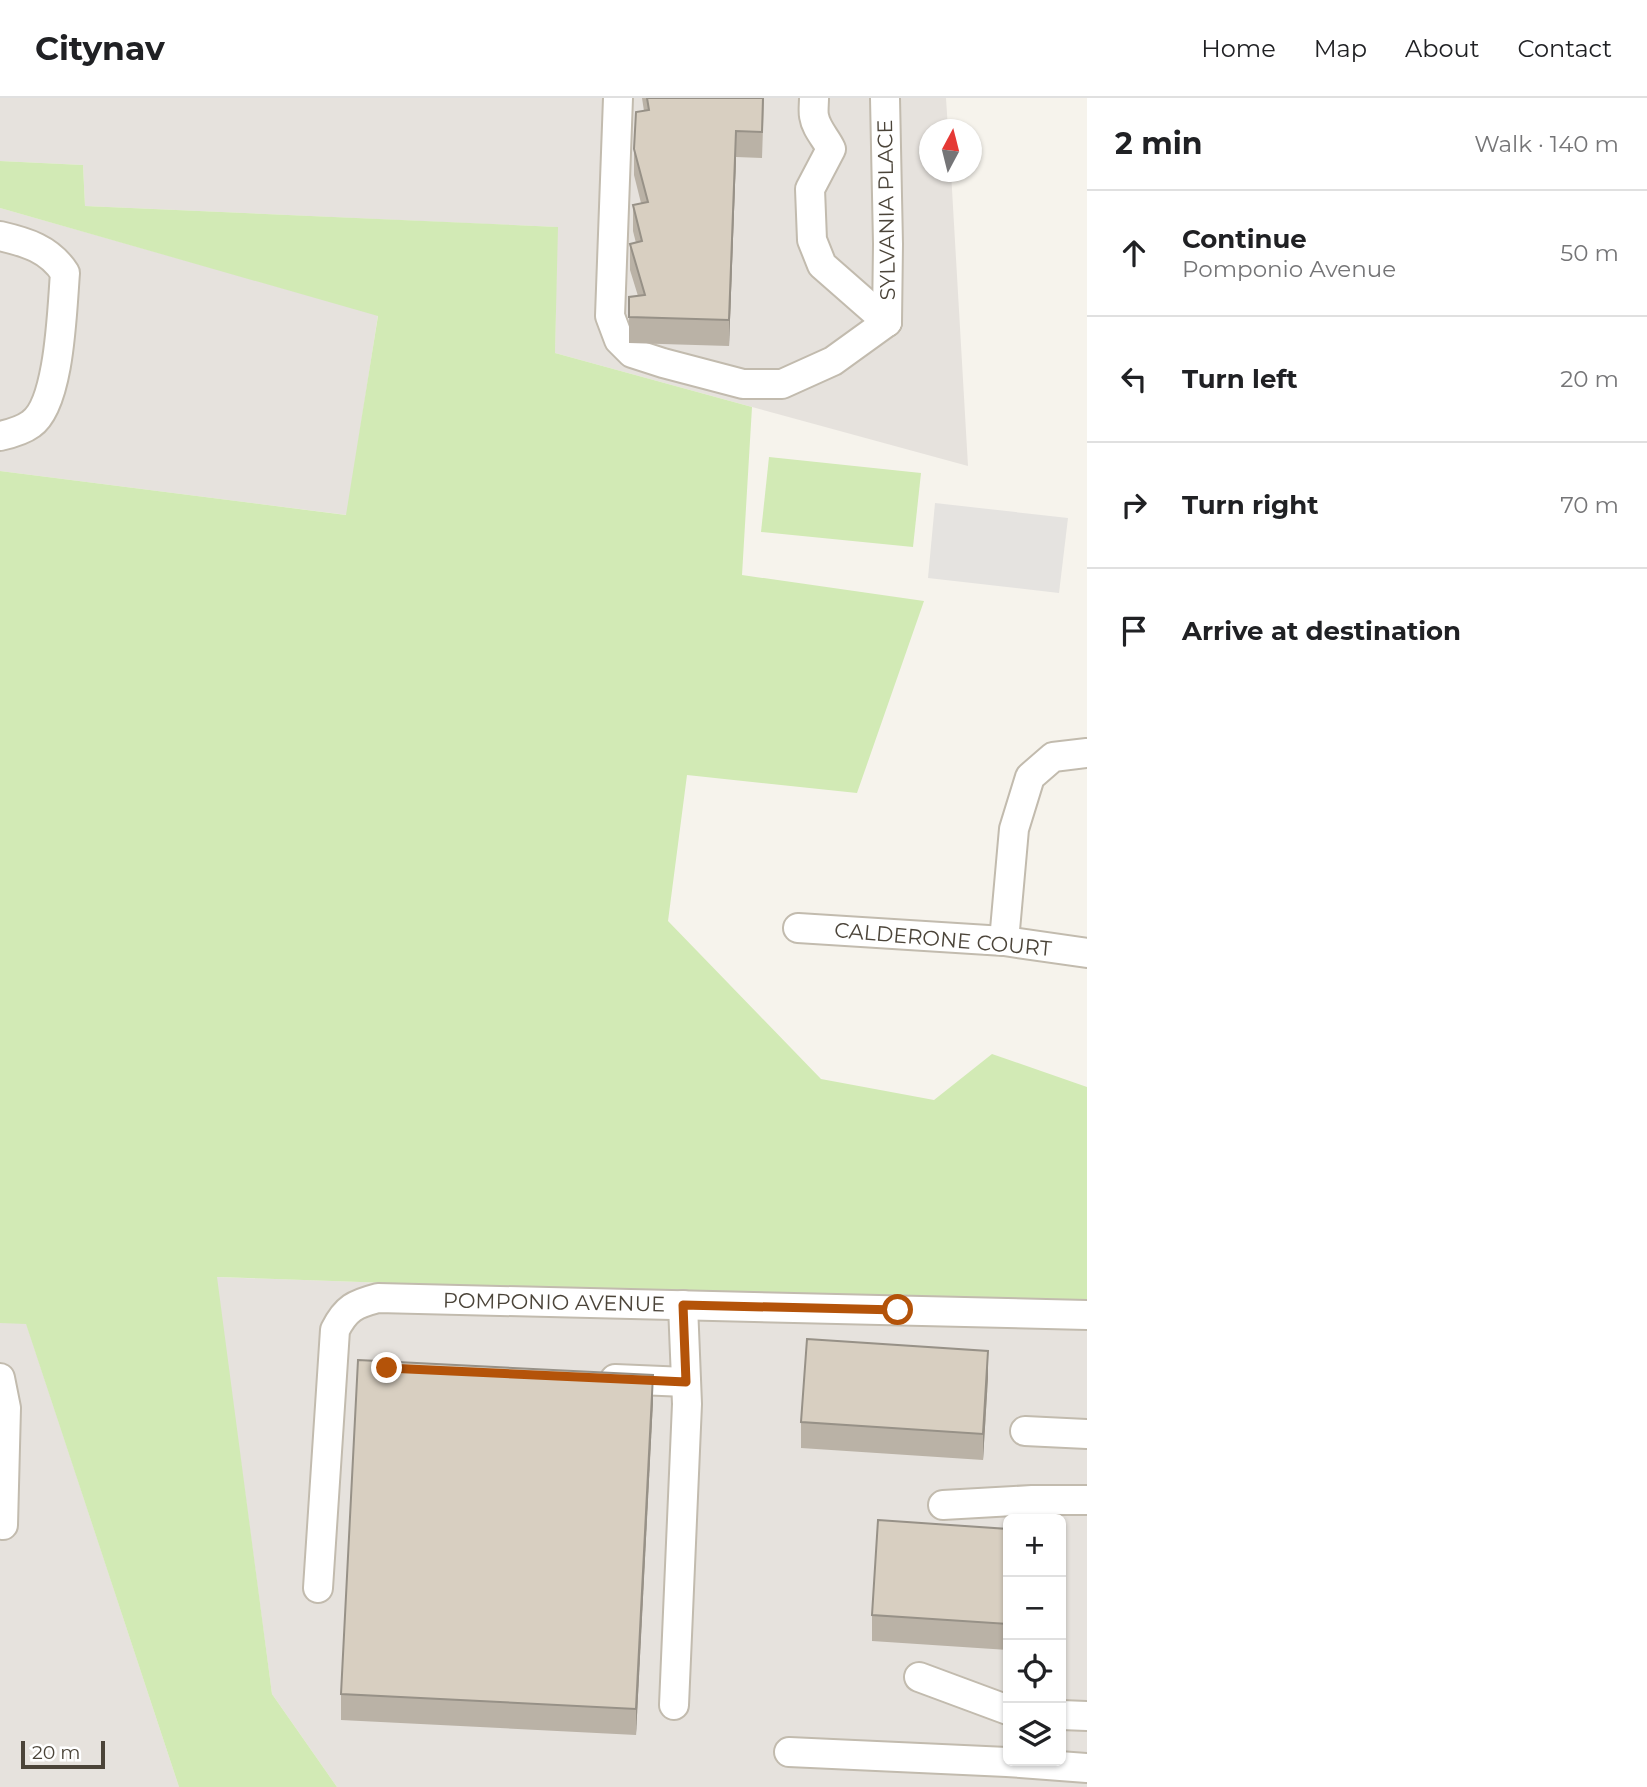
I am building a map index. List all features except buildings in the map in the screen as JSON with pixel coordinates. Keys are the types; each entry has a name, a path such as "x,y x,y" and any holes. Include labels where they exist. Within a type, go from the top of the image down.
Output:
{"street":[{"path":"618,98 610,316 619,340 632,354 743,384 782,384 833,361 887,322 822,265 812,240 810,190 831,149 814,117 814,98"},
{"name":"SYLVANIA PLACE","path":"885,98 887,322"},
{"path":"0,236 27,243 48,254 65,274 54,376 45,406 31,424 0,436"},
{"path":"1004,940 1014,829 1030,777 1052,757 1087,753"},
{"name":"CALDERONE COURT","path":"798,928 1004,940 1087,953"},
{"name":"POMPONIO AVENUE","path":"318,1588 346,1366 335,1330 342,1316 357,1303 378,1298 1087,1315"},
{"path":"674,1704 687,1418 683,1305"},
{"path":"0,1378 6,1408 3,1525"},
{"path":"591,1378 686,1382"},
{"path":"1025,1432 1087,1434"},
{"path":"943,1505 1087,1500"},
{"path":"919,1677 1003,1708"},
{"path":"1066,1715 1087,1716"},
{"path":"789,1752 1087,1768"}],"shaded area":[{"path":"0,98 946,98 947,119 919,119 919,182 952,182 968,466 555,353 557,227 85,206 83,165 0,161"},
{"path":"0,208 378,315 347,515 0,471"},
{"path":"935,503 1068,518 1059,593 928,578"},
{"path":"216,1277 1042,1306 1087,1314 1087,1787 337,1787 272,1694"},
{"path":"0,1323 26,1323 179,1787 0,1787"}],"green space":[{"path":"0,161 83,165 85,206 558,227 555,353 752,407 742,575 924,601 857,793 687,775 668,921 821,1079 934,1100 992,1054 1087,1087 1087,1310 1042,1306 217,1277 272,1694 337,1787 179,1787 26,1324 0,1323 0,471 346,515 378,316 0,208"},
{"path":"769,457 921,473 913,547 761,532"}],"route":[{"path":"387,1368 686,1382 683,1305 898,1310"}]}
